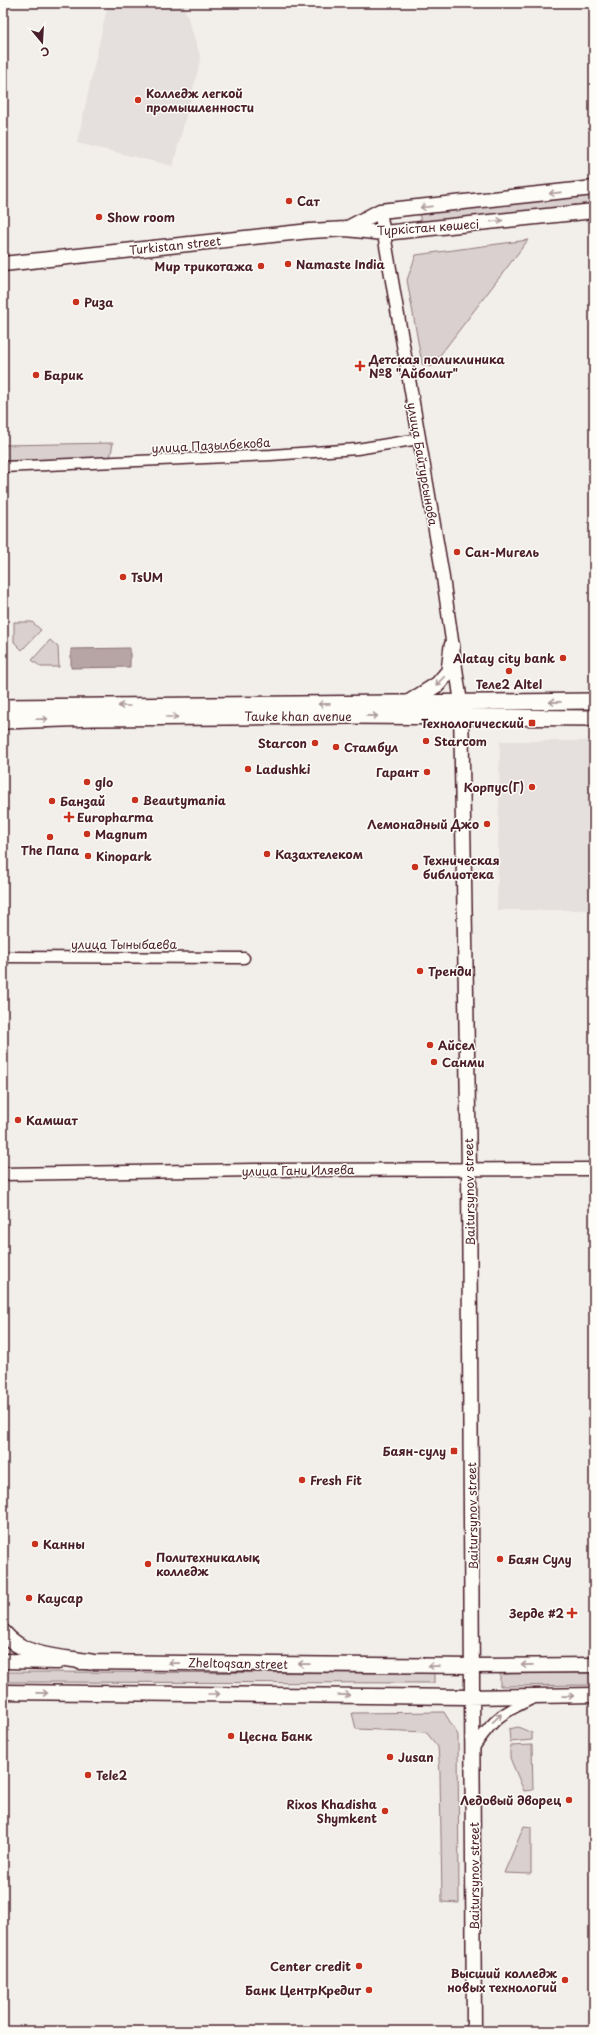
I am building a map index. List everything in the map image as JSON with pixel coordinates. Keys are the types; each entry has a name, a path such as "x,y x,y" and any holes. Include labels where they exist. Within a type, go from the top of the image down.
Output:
{"main road":[{"name":"Түркістан көшесі","path":"346,229 380,211 594,188"},
{"name":"Түркістан көшесі","path":"346,229 384,233 594,211"},
{"name":"Turkistan street","path":"9,264 168,245 346,229"},
{"path":"3,272 9,264"},
{"path":"408,703 438,684 449,671 452,646"},
{"name":"Tauke khan avenue","path":"3,707 594,701"},
{"name":"улица Байтурсынова","path":"460,703 462,718"},
{"name":"Tauke khan avenue","path":"3,721 93,718 320,716 594,718"},
{"name":"Baitursynov street","path":"462,718 462,820 469,1169 473,1666"},
{"path":"3,1632 19,1648 41,1654 91,1662"},
{"name":"Zheltoqsan street","path":"3,1661 473,1666 594,1665"},
{"path":"473,1666 473,1697"},
{"path":"3,1692 473,1697 594,1695"},
{"name":"Baitursynov street","path":"473,1697 474,2031"}],"street":[{"name":"улица Байтурсынова","path":"380,211 419,439 460,703"},
{"name":"улица Пазылбекова","path":"3,467 271,455 357,449 419,439"},
{"name":"улица Тыныбаева","path":"3,957 244,958"},
{"name":"улица Гани Иляева","path":"3,1174 594,1169"},
{"path":"473,1749 484,1731 500,1715 539,1696"}],"shaded area":[{"name":"Колледж легкой промышленности","path":"108,3 183,3 201,58 173,166 77,143"},
{"path":"594,190 594,208 421,228 419,209"},
{"path":"528,240 431,367 422,364 407,280 416,255"},
{"path":"113,443 110,459 3,461 3,445"},
{"path":"14,622 32,622 41,630 22,650 14,642"},
{"path":"50,640 58,647 59,667 41,667 32,660"},
{"path":"130,648 130,667 71,668 71,649"},
{"path":"500,741 594,741 594,910 497,910"},
{"path":"3,1672 434,1673 434,1683 3,1682"},
{"path":"594,1673 594,1685 500,1686 500,1674"},
{"path":"444,1712 458,1735 459,1903 442,1902 440,1774 438,1747 426,1732 356,1729 352,1713"},
{"path":"518,1727 532,1733 532,1740 510,1742 509,1729"},
{"path":"532,1745 533,1790 524,1791 510,1758 510,1746"},
{"path":"524,1826 531,1827 531,1874 504,1873"}],"place":[{"name":"Колледж легкой промышленности","path":"138,100"},
{"name":"Сат","path":"289,201"},
{"name":"Show room","path":"99,217"},
{"name":"Namaste India","path":"288,264"},
{"name":"Мир трикотажа","path":"261,266"},
{"name":"Риза","path":"76,302"},
{"name":"Детская поликлиника №8 \"Айболит\"","path":"360,366"},
{"name":"Барик","path":"36,375"},
{"name":"Сан-Мигель","path":"457,552"},
{"name":"TsUM","path":"123,577"},
{"name":"Alatay city bank","path":"563,658"},
{"name":"Теле2 Altel","path":"509,671"},
{"name":"Технологический","path":"532,723"},
{"name":"Starcom","path":"426,741"},
{"name":"Starcon","path":"315,743"},
{"name":"Стамбул","path":"336,747"},
{"name":"Ladushki","path":"248,769"},
{"name":"Гарант","path":"427,772"},
{"name":"glo","path":"87,782"},
{"name":"Корпус(Г)","path":"532,787"},
{"name":"Beautymania","path":"135,800"},
{"name":"Банзай","path":"52,801"},
{"name":"Europharma","path":"69,817"},
{"name":"Лемонадный Джо","path":"487,824"},
{"name":"Magnum","path":"87,834"},
{"name":"The Папа","path":"50,837"},
{"name":"Казахтелеком","path":"267,854"},
{"name":"Kinopark","path":"88,856"},
{"name":"Техническая библиотека","path":"415,867"},
{"name":"Тренди","path":"420,971"},
{"name":"Айсел","path":"430,1045"},
{"name":"Санми","path":"434,1062"},
{"name":"Камшат","path":"18,1120"},
{"name":"Баян-сулу","path":"454,1451"},
{"name":"Fresh Fit","path":"302,1480"},
{"name":"Канны","path":"35,1544"},
{"name":"Баян Сулу","path":"500,1559"},
{"name":"Политехникалық колледж","path":"148,1564"},
{"name":"Каусар","path":"29,1598"},
{"name":"Зерде #2","path":"572,1613"},
{"name":"Цесна Банк","path":"231,1736"},
{"name":"Jusan","path":"390,1757"},
{"name":"Tele2","path":"88,1775"},
{"name":"Ледовый дворец","path":"569,1800"},
{"name":"Rixos Khadisha Shymkent","path":"385,1811"},
{"name":"Center credit","path":"359,1966"},
{"name":"Высший колледж новых технологий","path":"565,1980"},
{"name":"Банк ЦентрКредит","path":"369,1990"}]}
